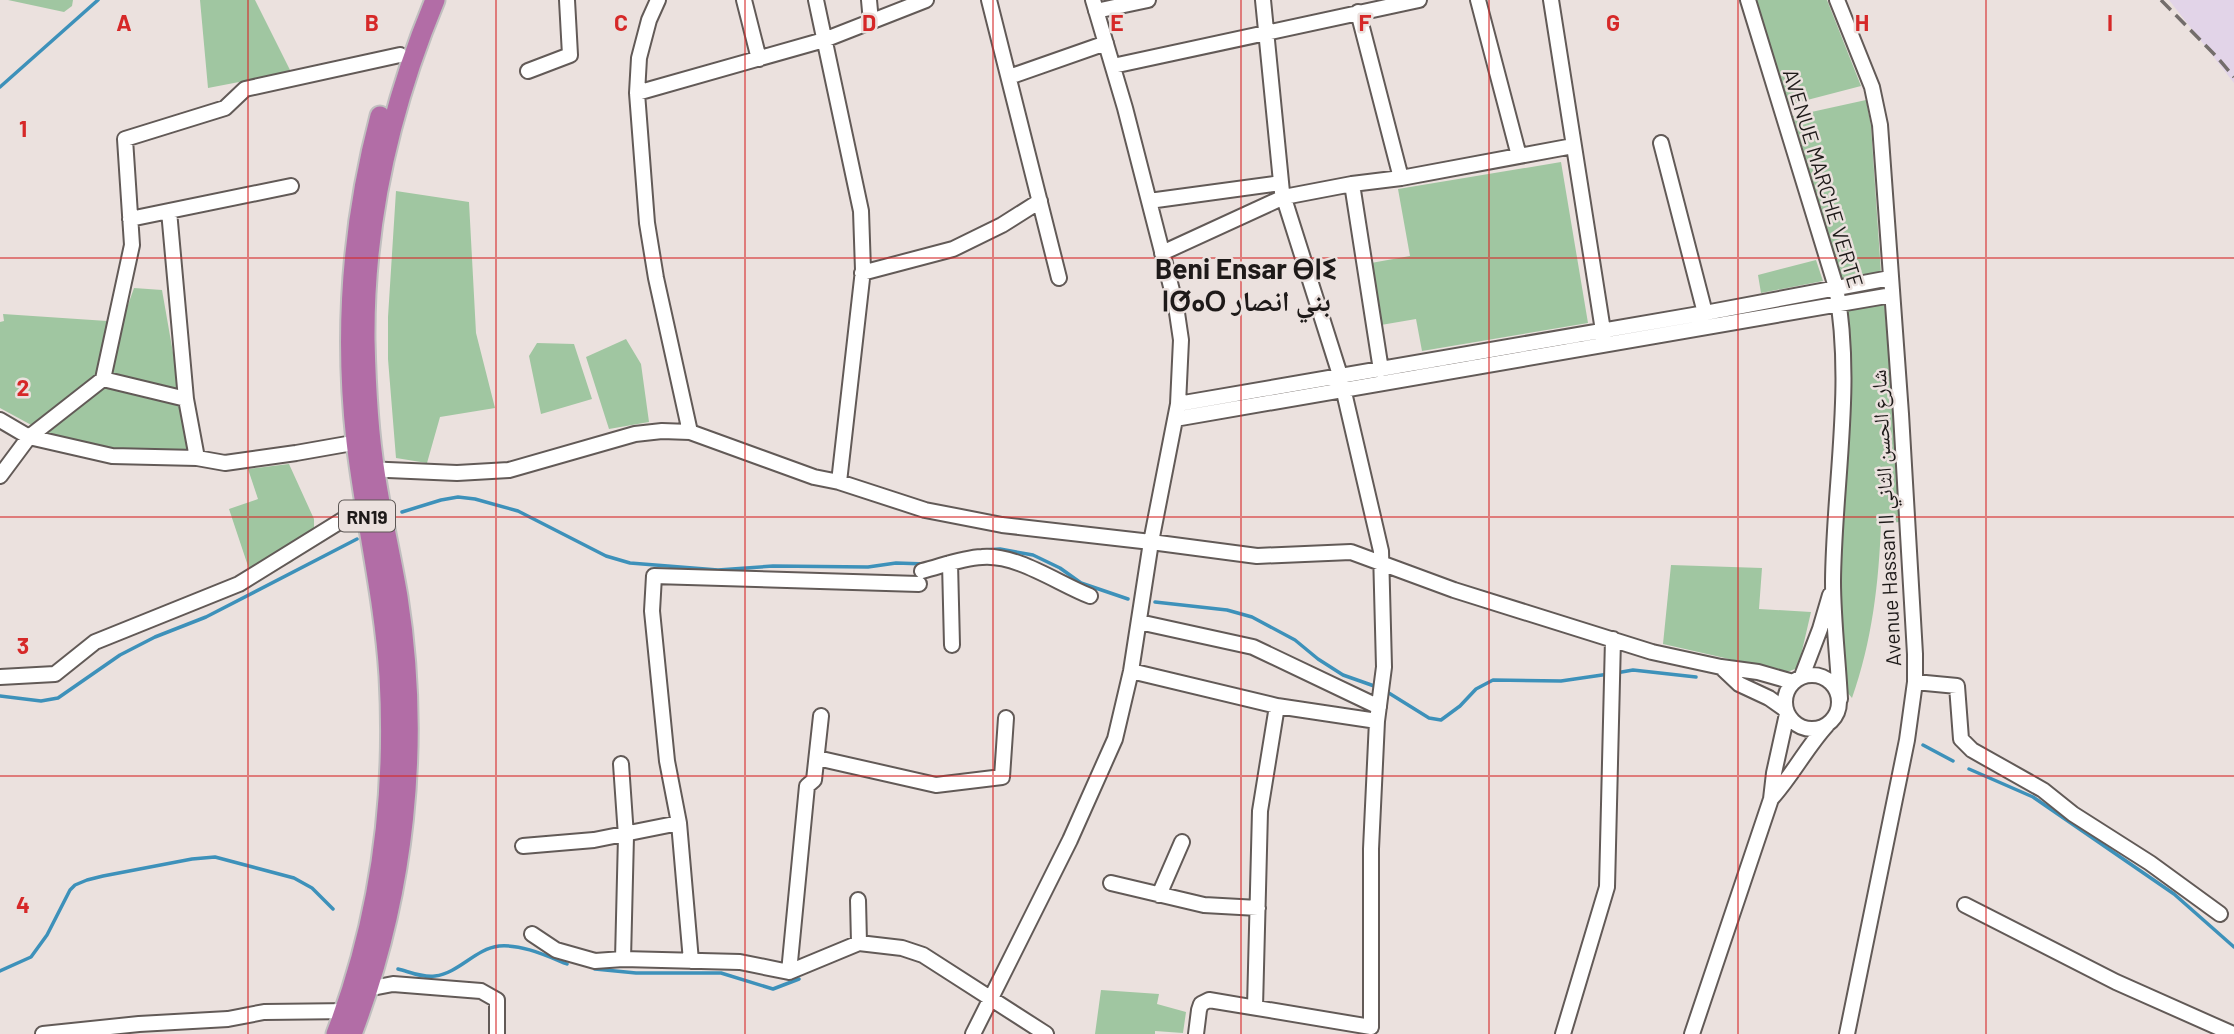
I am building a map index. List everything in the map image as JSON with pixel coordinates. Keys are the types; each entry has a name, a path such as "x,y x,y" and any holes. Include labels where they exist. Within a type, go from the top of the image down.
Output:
{"highway":[{"name":"RN19","path":"364,441 352,394 350,332 358,222 372,149 400,55 422,0"},
{"name":"RN19","path":"352,1034 352,1011 378,886 388,810 399,772 408,702 398,598 367,469 364,441 365,306 375,206 395,114 421,33 435,0"},
{"name":"RN19","path":"336,1034 367,989 380,947 404,820 390,710 378,576 365,506 367,469"}],"street":[{"path":"528,71 570,55 567,0"},
{"path":"658,0 649,20 639,58 637,93 647,223 656,278 690,432"},
{"path":"744,0 759,59"},
{"path":"816,0 861,211 862,273 839,482"},
{"path":"869,0 871,22"},
{"path":"637,93 824,40 926,0"},
{"path":"989,0 1059,278"},
{"path":"973,1034 1070,840 1115,739 1131,671 1151,542 1178,404 1181,340 1176,306 1095,5 1148,0"},
{"path":"1196,1034 1199,1010 1202,1004 1209,1000 1371,1030 1371,849 1379,710 1383,684 1381,551 1340,374 1283,190 1263,0"},
{"path":"1112,66 1419,0"},
{"path":"1478,0 1519,156"},
{"path":"1551,0 1604,337"},
{"name":"AVENUE MARCHE VERTE","path":"1748,0 1839,303 1843,416 1833,581 1840,699"},
{"name":"Avenue Hassan II شارع الحسن الثاني","path":"1838,0 1867,73 1878,117 1915,654 1915,682 1907,740 1847,1034"},
{"path":"1358,12 1401,178"},
{"path":"1009,77 1106,43"},
{"path":"0,476 29,437 103,379 132,245 125,139 225,108 244,89 400,55"},
{"path":"1661,143 1705,313"},
{"path":"1149,201 1401,178 1573,146"},
{"path":"1352,184 1381,370"},
{"path":"130,219 291,186"},
{"path":"1162,253 1283,190"},
{"path":"862,273 953,248 1002,225 1040,201"},
{"path":"169,211 186,399 197,457"},
{"path":"1175,419 1343,390 1836,286 1890,278"},
{"path":"1178,404 1340,374 1892,295"},
{"path":"103,379 186,399"},
{"path":"0,420 29,437 112,456 197,457 225,463 364,441"},
{"path":"367,469 457,473 509,470 635,434 662,430 690,432 814,477 839,482 925,510 1002,526 1257,556 1351,552 1454,590 1652,652 1721,667 1798,679 1814,674 1828,679 1835,686 1840,699 1839,710 1813,739 1787,782 1771,799"},
{"path":"0,677 55,674 95,642 239,584 365,506"},
{"path":"691,961 679,823 667,761 652,611 654,576 920,577 950,563 983,556 1005,558 1090,596"},
{"path":"950,563 952,645"},
{"name":"AVENUE MARCHE VERTE","path":"1798,679 1820,629 1833,581"},
{"path":"1139,622 1253,647 1379,710"},
{"path":"1563,1034 1606,887 1613,639"},
{"path":"1721,667 1739,684 1769,698 1787,712 1797,725 1806,729 1818,729 1827,725"},
{"path":"1131,671 1277,706 1379,710"},
{"path":"1692,1034 1771,799 1787,712 1786,694 1798,679"},
{"path":"1915,682 1957,686 1961,739 1972,750 2043,790 2073,814 2150,863 2220,914"},
{"path":"1255,1007 1260,811 1277,706"},
{"path":"789,972 807,786 814,780 821,716"},
{"path":"817,758 936,785 1002,777 1006,718"},
{"path":"621,764 626,834 623,959"},
{"path":"523,846 594,840 679,823"},
{"path":"1159,895 1182,842"},
{"path":"1111,883 1204,905 1258,908"},
{"path":"858,900 859,943"},
{"path":"1965,905 2116,982 2233,1034"},
{"path":"532,934 556,950 595,961 623,959 740,962 789,972 859,943 902,948 923,955 1046,1034"},
{"path":"367,989 393,984 481,991 497,1000 498,1034"},
{"path":"43,1034 139,1024 228,1019 264,1012 352,1011"}],"shaded area":[{"path":"2169,0 2234,0 2234,83"}],"green space":[{"path":"8,0 73,0 72,6 64,12"},
{"path":"200,0 255,0 291,72 208,88"},
{"path":"1754,0 1827,0 1861,86 1788,105"},
{"path":"1866,100 1871,126 1881,273 1842,282 1793,116"},
{"path":"1561,162 1588,323 1422,351 1416,319 1381,325 1371,263 1410,256 1398,189"},
{"path":"396,191 469,202 476,333 495,408 440,417 427,463 396,458 388,359 388,317"},
{"path":"1816,260 1823,281 1761,293 1758,275"},
{"path":"134,288 162,290 190,450 117,449 46,433 0,408 0,322 4,321 3,314 122,322"},
{"path":"1884,300 1902,522 1881,523 1873,612 1865,655 1852,698 1847,692 1842,670 1838,581 1850,410 1845,305"},
{"path":"626,339 641,364 649,422 609,429 586,357"},
{"path":"537,343 574,344 592,399 541,414 529,356"},
{"path":"289,464 314,519 314,539 292,562 253,581 229,509 258,499 248,469"},
{"path":"1671,565 1762,568 1759,609 1811,612 1798,668 1787,672 1663,644"},
{"path":"1101,990 1159,994 1157,1004 1186,1012 1183,1033 1155,1031 1155,1034 1095,1034"}],"waterway":[{"path":"0,87 98,0"},
{"path":"402,512 441,500 458,497 475,499 518,511 606,556 630,563 718,570 773,566 868,567 896,563 926,564"},
{"path":"0,696 41,701 58,698 120,655 155,637 206,617 357,539"},
{"path":"984,550 1000,549 1033,555 1060,568 1081,583 1128,599"},
{"path":"1155,602 1227,610 1252,617 1295,640 1343,675 1377,687"},
{"path":"1616,673 1633,670 1696,677"},
{"path":"1384,690 1429,718 1441,720 1460,706 1476,689 1493,680 1561,681 1609,674"},
{"path":"1923,745 1953,761"},
{"path":"1969,769 2033,797 2174,894 2234,947"},
{"path":"0,971 31,957 47,935 75,885 103,876 192,859 215,857 294,878 312,888 333,909"},
{"path":"398,969 430,976 444,974 482,952 499,946 525,949 567,964"},
{"path":"595,969 636,973 721,973 773,989 799,979"}],"railway":[{"path":"2161,0 2234,77"}],"district":[{"name":"Beni Ensar ⴱⵏⵉ ⵏⵚⴰⵔ بني انصار","path":"1246,284"}]}
